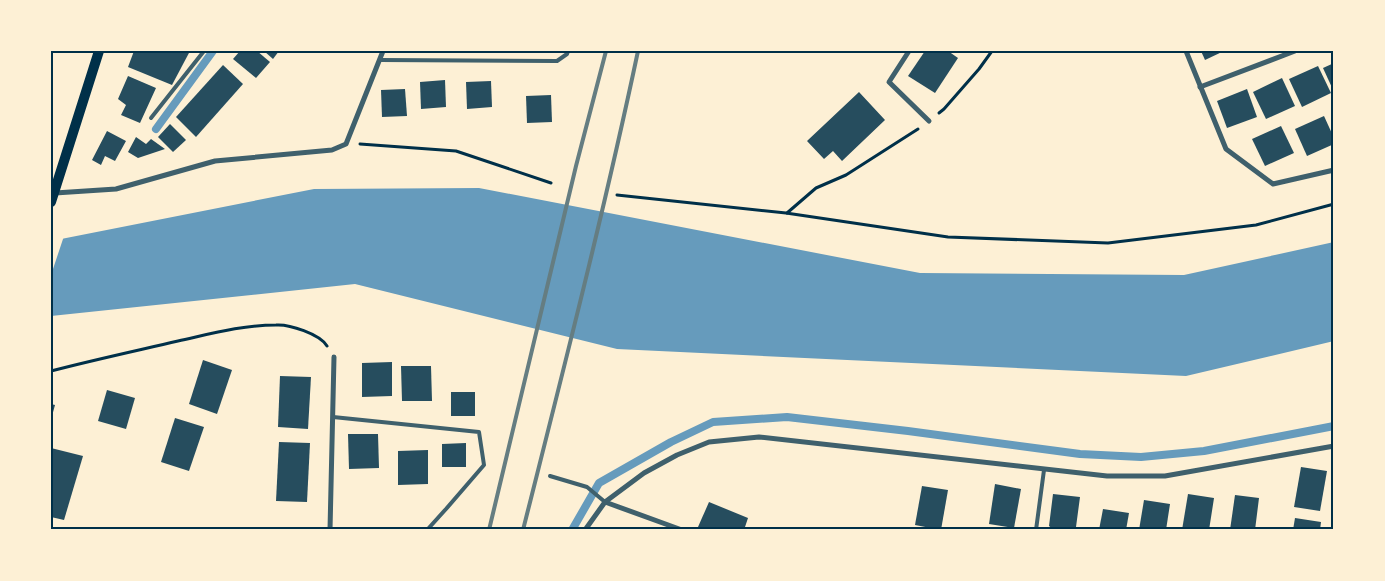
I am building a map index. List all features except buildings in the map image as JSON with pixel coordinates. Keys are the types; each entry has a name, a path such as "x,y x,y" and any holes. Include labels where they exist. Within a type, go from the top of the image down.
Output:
{"main road":[{"path":"52,196 99,51"}],"street":[{"path":"52,196 116,189 215,161 332,150 346,144 383,51"},
{"path":"909,51 889,82 929,121"},
{"path":"1186,51 1226,149 1273,184 1334,170"},
{"path":"1200,87 1295,51"},
{"path":"330,530 334,357"},
{"path":"585,530 605,502 644,473 677,455 709,442 759,437 1107,476 1165,476 1334,446"},
{"path":"605,502 682,530"}],"lane":[{"path":"151,118 204,51"},
{"path":"380,60 557,61 567,54 568,51"},
{"path":"333,417 479,432 484,465 426,530"},
{"path":"1036,530 1044,470"},
{"path":"550,476 587,486 605,502"}],"path":[{"path":"786,213 816,188 846,175 912,134 929,121 944,109 992,51"},
{"path":"346,144 456,151 551,183"},
{"path":"617,195 786,213 948,238 1108,243 1256,225 1334,204"},
{"path":"51,371 236,328 278,324 304,330 325,342 334,357"}],"water":[{"path":"479,188 920,273 1184,275 1334,242 1334,341 1186,376 617,349 355,284 51,316 51,241 314,189"}],"pier":[{"path":"64,236 51,275 51,239"}],"waterway":[{"path":"156,129 213,51"},
{"path":"572,530 599,483 671,442 713,422 787,417 1080,454 1141,457 1204,451 1334,426"}],"railway":[{"path":"489,530 576,166 606,51"},
{"path":"523,530 597,231 638,51"}]}
